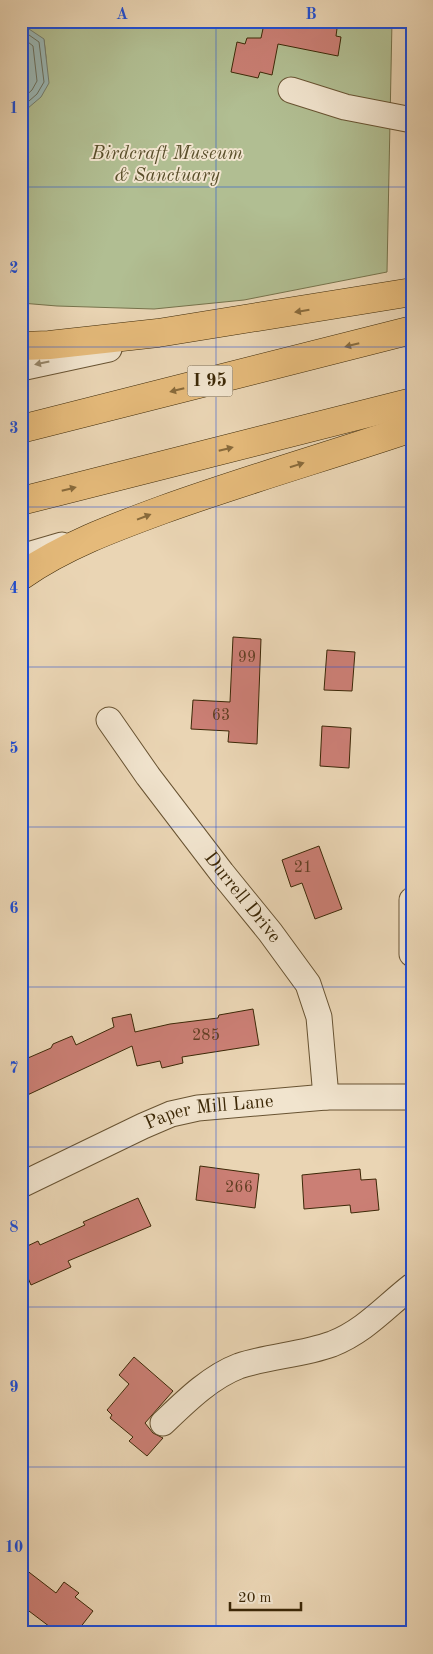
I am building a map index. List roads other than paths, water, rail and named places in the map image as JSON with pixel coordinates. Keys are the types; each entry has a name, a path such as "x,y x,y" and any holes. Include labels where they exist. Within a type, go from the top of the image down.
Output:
{"highway":[{"path":"21,346 82,342 226,323 407,293"},
{"name":"I 95","path":"21,429 405,332"},
{"path":"21,500 404,404"},
{"path":"21,576 60,552 107,531 205,495 403,431"}],"street":[{"path":"291,90 345,107 412,120"},
{"path":"21,368 226,323"},
{"path":"21,557 107,531"},
{"name":"Durrell Drive","path":"108,720 148,776 308,984 319,1017 326,1097"},
{"path":"412,900 412,954"},
{"name":"Paper Mill Lane","path":"21,1186 171,1114 198,1108 326,1097 412,1097"},
{"path":"163,1423 192,1396 224,1373 246,1365 299,1354 333,1344 364,1327 412,1286"}],"water":[{"path":"29,29 44,39 49,83 41,97 21,114 21,32"}],"park label":[{"name":"Birdcraft Museum & Sanctuary","path":"167,165"}]}
